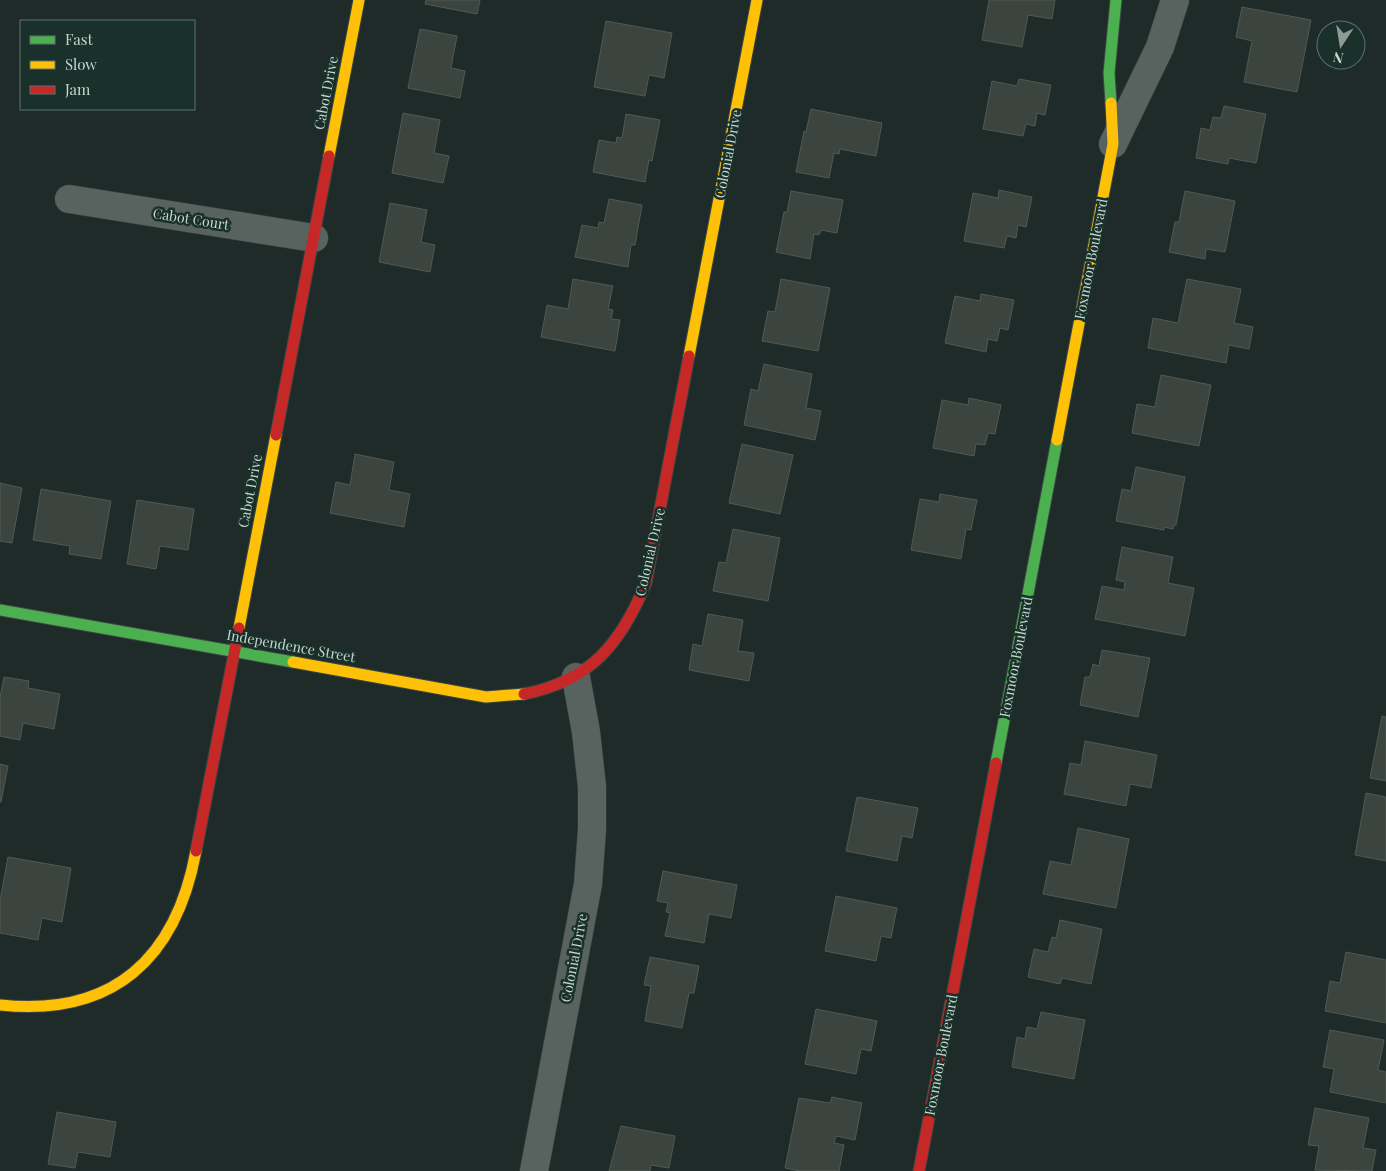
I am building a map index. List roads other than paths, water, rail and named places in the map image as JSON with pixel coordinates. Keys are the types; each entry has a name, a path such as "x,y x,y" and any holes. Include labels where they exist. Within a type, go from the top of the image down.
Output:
{"street":[{"name":"Cabot Drive","path":"0,1005 33,1008 56,1007 80,1001 102,992 134,972 158,948 172,928 180,911 190,880 235,652 359,0"},
{"name":"Colonial Drive","path":"534,1171 588,884 592,829 592,787 586,732 576,677 599,660 620,637 636,611 646,583 757,0"},
{"name":"Foxmoor Boulevard","path":"919,1171 1113,144 1109,73 1116,0"},
{"name":"Foxmoor Boulevard","path":"1113,144 1160,47 1175,0"},
{"name":"Cabot Court","path":"69,199 314,238"},
{"name":"Independence Street","path":"0,610 486,696 532,694 576,677"}]}
